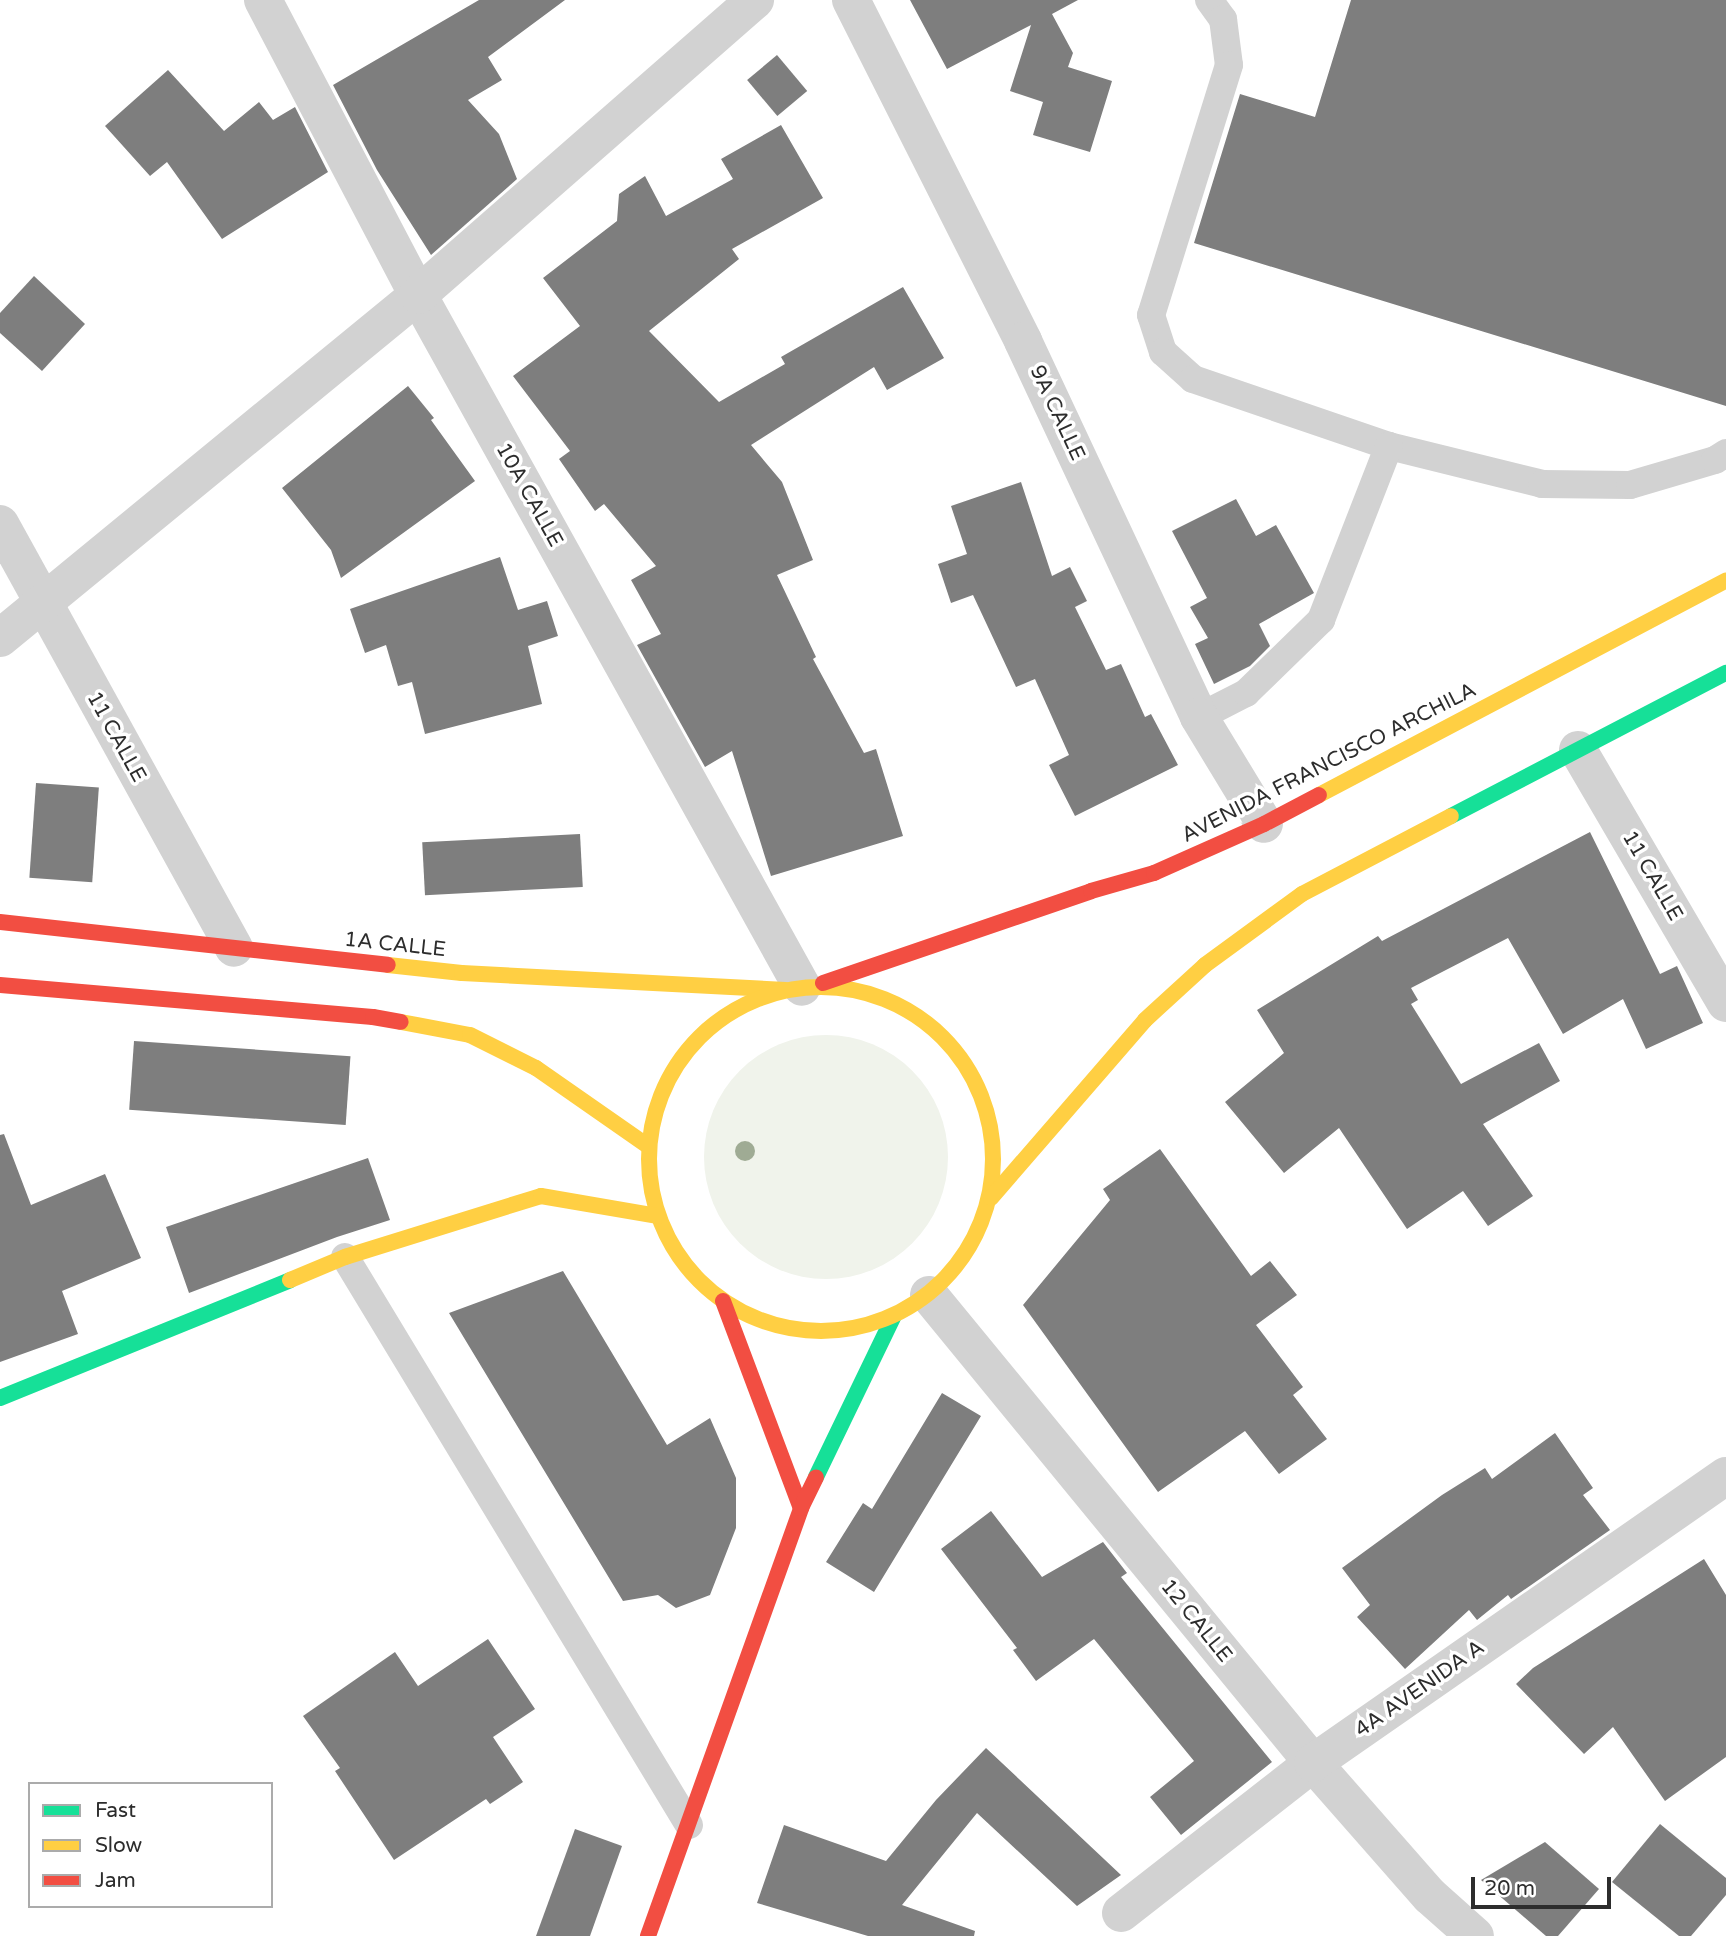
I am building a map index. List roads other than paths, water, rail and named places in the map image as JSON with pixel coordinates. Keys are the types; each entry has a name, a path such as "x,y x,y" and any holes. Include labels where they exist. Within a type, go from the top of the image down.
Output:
{"main road":[{"name":"AVENIDA FRANCISCO ARCHILA","path":"991,1198 978,1235 957,1268 929,1296 894,1316 851,1329 807,1331 762,1322 723,1301 695,1278 673,1249 658,1216 648,1146 657,1102 677,1062 707,1028 744,1004 801,988 1091,891 1154,873 1265,824 1726,580"},
{"path":"991,1198 1145,1020 1205,965 1259,923 1302,894 1726,674"},
{"name":"1A CALLE","path":"0,922 462,973 856,989 920,1016 968,1066 993,1130 991,1198"},
{"path":"0,985 373,1017 470,1035 536,1068 648,1146"},
{"path":"0,1398 345,1256 541,1196 658,1216"},
{"path":"723,1301 801,1508"},
{"path":"648,1936 801,1508 894,1316"}],"street":[{"name":"10A CALLE","path":"263,0 418,295 801,988"},
{"path":"0,638 418,295 755,0"},
{"name":"9A CALLE","path":"851,0 1023,341 1199,717 1265,824"},
{"name":"11 CALLE","path":"0,524 41,603 234,948"},
{"name":"11 CALLE","path":"1578,750 1726,1003"},
{"name":"12 CALLE","path":"929,1296 1313,1763 1430,1896 1475,1936"},
{"name":"4A AVENIDA A","path":"1121,1913 1313,1763 1726,1476"}],"lane":[{"path":"1209,0 1223,19 1229,65 1151,315 1163,352 1193,379 1389,446 1542,484 1630,485 1716,460 1726,453"},
{"path":"1199,717 1247,693 1321,620 1389,446"},
{"path":"345,1256 689,1825"}]}
